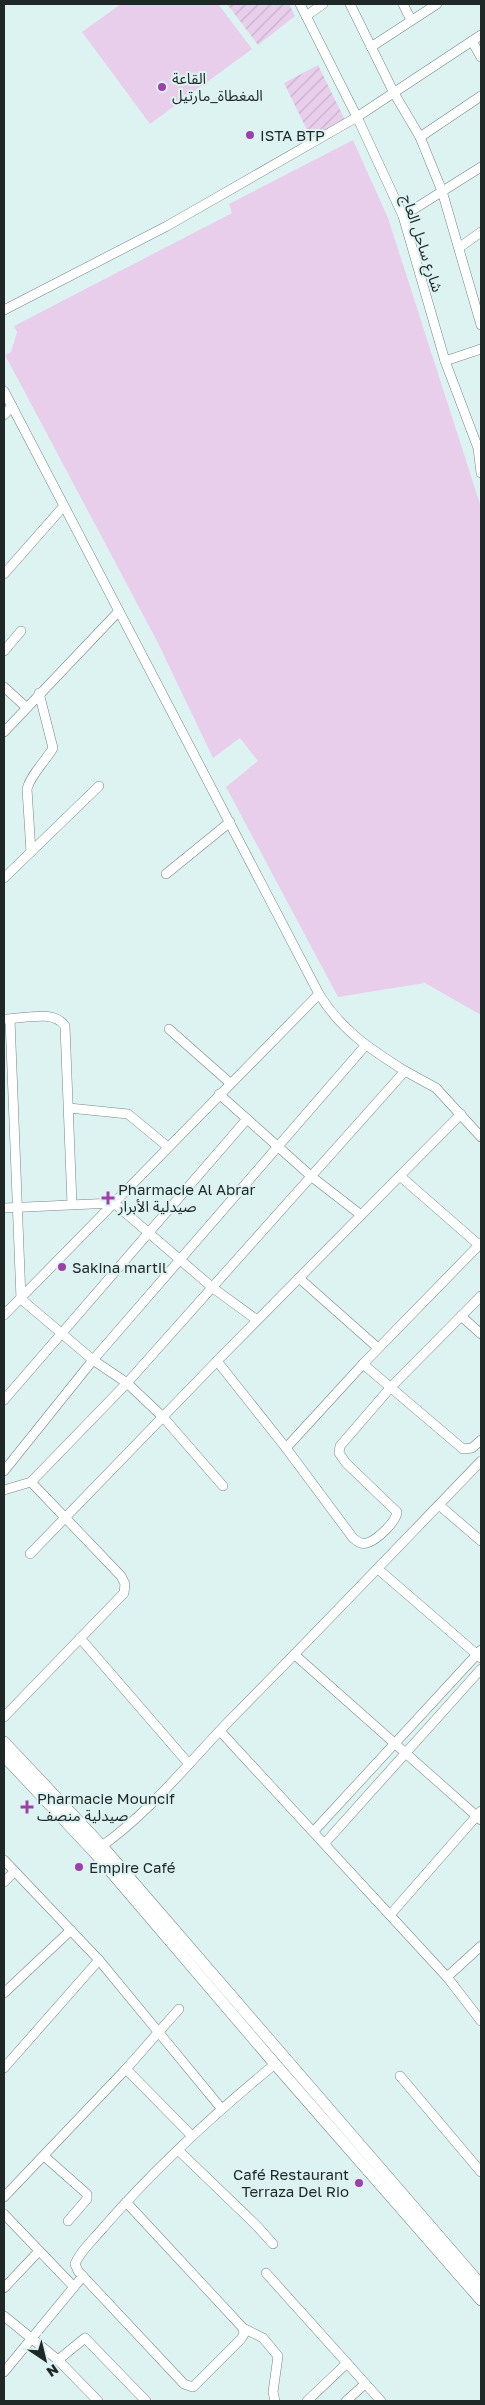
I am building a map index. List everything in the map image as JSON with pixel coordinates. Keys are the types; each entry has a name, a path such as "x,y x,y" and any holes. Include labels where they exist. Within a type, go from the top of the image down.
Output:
{"street":[{"name":"شارع ساحل العاج","path":"300,4 357,117 402,216 446,361 480,447 481,473"},
{"path":"306,16 323,4"},
{"path":"350,4 394,93 420,138 442,191 460,247 481,325"},
{"path":"404,4 411,20"},
{"path":"371,47 437,4"},
{"path":"4,310 167,226 357,117 481,35"},
{"path":"472,41 481,56"},
{"path":"420,138 481,96"},
{"path":"402,216 481,167"},
{"path":"460,247 481,232"},
{"path":"446,361 481,349"},
{"path":"4,394 12,406 63,507 319,994 340,1024 365,1046 436,1088 481,1137"},
{"path":"4,415 12,406"},
{"path":"4,573 63,507"},
{"path":"4,732 119,611"},
{"path":"4,651 21,631"},
{"path":"4,687 26,707"},
{"path":"31,852 27,789 29,782 53,748 39,694"},
{"path":"4,878 99,786"},
{"path":"166,874 230,822"},
{"path":"4,1315 319,994"},
{"path":"72,1204 65,1026 59,1019 49,1016 7,1019 18,1207 21,1299 93,1360 127,1384 163,1417 223,1486"},
{"path":"169,1029 230,1083"},
{"path":"4,1471 93,1360 365,1046"},
{"path":"4,1490 31,1482 127,1384 405,1071"},
{"path":"219,1094 312,1177 362,1215"},
{"path":"69,1108 128,1114 168,1147"},
{"path":"30,1554 64,1517 461,1114"},
{"path":"4,1400 247,1119"},
{"path":"286,1448 378,1348 480,1244 400,1176"},
{"path":"4,1208 114,1203 213,1288 257,1320"},
{"path":"300,1278 378,1348"},
{"path":"217,1361 286,1448 353,1538 360,1543 371,1541 394,1519 397,1512 346,1462 339,1450 344,1439 391,1387 481,1296"},
{"path":"461,1316 481,1334"},
{"path":"363,1364 463,1449 472,1448 481,1440"},
{"path":"102,1846 135,1821 481,1461"},
{"path":"4,1717 124,1592 125,1584 122,1576 31,1482"},
{"path":"440,1504 481,1541"},
{"path":"314,1832 480,1654 378,1569"},
{"path":"80,1638 189,1764"},
{"path":"295,1655 480,1816 390,1915"},
{"path":"325,1843 481,1669"},
{"path":"220,1731 447,1977 481,2021"},
{"path":"4,1742 102,1846 481,2285"},
{"path":"4,1756 95,1853 275,2064 481,2300"},
{"path":"4,1860 99,1960 221,2108"},
{"path":"4,1882 14,1872"},
{"path":"4,1993 71,1930"},
{"path":"447,1977 481,1946"},
{"path":"4,2068 99,1960"},
{"path":"4,2198 126,2070 158,2031 180,2009"},
{"path":"243,2328 244,2334 241,2339 195,2385 188,2387 83,2276 76,2268 76,2261 126,2202 192,2136 221,2108 275,2064"},
{"path":"126,2070 192,2136"},
{"path":"400,2076 481,2172"},
{"path":"178,2150 258,2226 273,2244"},
{"path":"44,2156 87,2194 87,2199 68,2221"},
{"path":"126,2202 243,2328 263,2338 278,2356 273,2392 275,2401"},
{"path":"4,2214 74,2287"},
{"path":"6,2282 39,2251"},
{"path":"266,2273 381,2401"},
{"path":"4,2372 83,2276"},
{"path":"4,2316 58,2360 98,2401"},
{"path":"58,2360 85,2338 146,2401"},
{"path":"307,2401 347,2363"},
{"path":"346,2401 365,2384"}],"shaded area":[{"name":"القاعة المغطاة_مارتيل","path":"121,4 218,4 252,49 150,124 82,32"},
{"path":"227,4 289,4 295,16 258,45"},
{"path":"318,65 345,120 314,136 312,133 309,134 284,83"},
{"path":"353,140 388,218 481,507 481,1015 425,983 338,997 226,787 258,761 240,738 213,758 157,641 5,355 11,352 17,332 14,326 232,213 229,204"}],"place":[{"name":"القاعة المغطاة_مارتيل","path":"162,87"},
{"name":"ISTA BTP","path":"250,135"},
{"name":"Pharmacie Al Abrar صيدلية الأبرار","path":"108,1198"},
{"name":"Sakina martil","path":"62,1267"},
{"name":"Pharmacie Mouncif صيدلية منصف","path":"27,1807"},
{"name":"Empire Café","path":"79,1867"},
{"name":"Café Restaurant Terraza Del Rio","path":"359,2183"}]}
